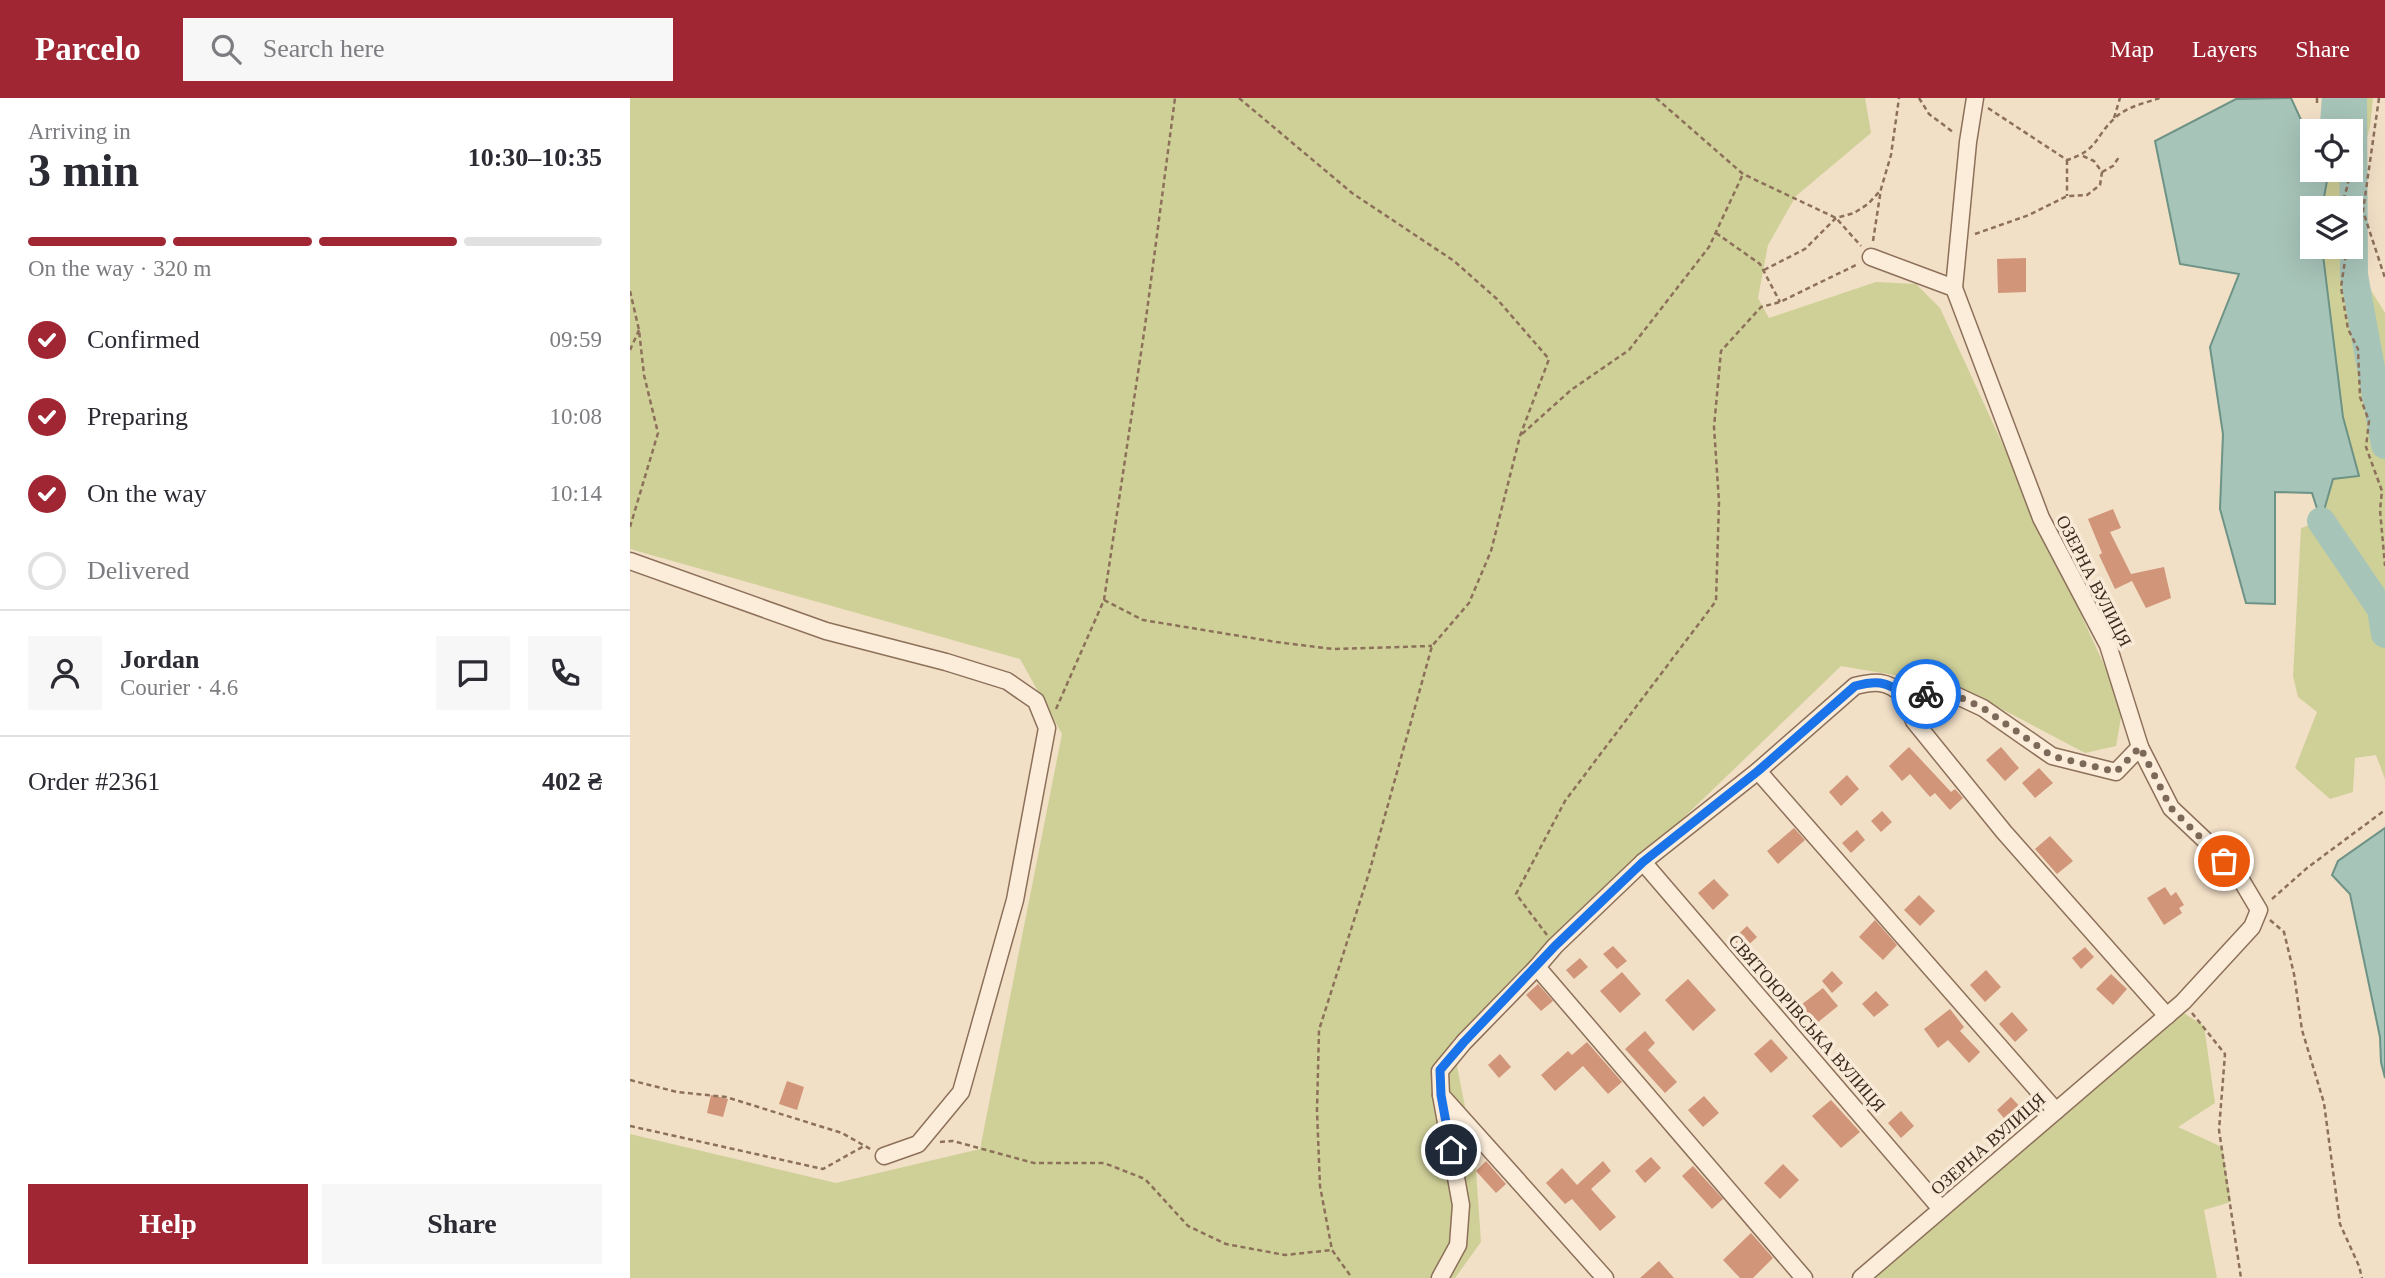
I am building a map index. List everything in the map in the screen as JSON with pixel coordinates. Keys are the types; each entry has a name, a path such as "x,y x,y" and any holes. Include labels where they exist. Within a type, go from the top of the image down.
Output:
{"street":[{"path":"1871,257 1954,288 1968,142 1975,99"},
{"name":"ОЗЕРНА ВУЛИЦЯ","path":"1861,1278 2183,1002 2252,927 2259,910 2240,878 2171,808 2140,747 2108,645 2041,518 1954,288"},
{"path":"630,561 826,631 1007,681 1036,701 1047,728 1014,900 961,1092 918,1144 884,1156"},
{"path":"1440,1278 1458,1245 1461,1205 1441,1095 1440,1070 1555,946 1643,862 1758,771 1855,686 1874,681 1894,686 1903,695 1914,722 2004,832 2167,1016"},
{"path":"1903,695 1951,693 1983,708 2052,756 2091,767 2116,772 2140,747"},
{"path":"1758,771 2056,1111"},
{"name":"СВЯТОЮРІВСЬКА ВУЛИЦЯ","path":"1643,862 1941,1209"},
{"path":"1537,967 1804,1278"},
{"path":"1441,1095 1605,1278"}],"path":[{"path":"1047,728 1104,600 1145,326 1175,98"},
{"path":"1238,98 1352,193 1454,261 1497,299 1549,359 1520,436 1491,551 1469,603 1432,646 1369,873 1319,1030 1317,1111 1320,1186 1332,1250 1352,1278"},
{"path":"1656,98 1744,174 1836,218 1871,257"},
{"path":"1871,257 1899,98"},
{"path":"1919,98 1929,114 1968,142"},
{"path":"1975,99 2067,160 2082,156 2097,142 2114,118 2120,98"},
{"path":"2114,118 2127,110 2160,98"},
{"path":"2317,98 2317,104"},
{"path":"2379,98 2363,211 2385,278"},
{"path":"1959,240 2029,215 2067,196 2087,195 2100,185 2102,172 2094,161 2082,156"},
{"path":"2102,172 2113,166 2119,157"},
{"path":"2067,160 2067,196"},
{"path":"1520,436 1571,390 1629,350 1709,247 1744,174"},
{"path":"1764,270 1805,249 1836,218 1854,213 1868,204 1881,189"},
{"path":"1716,233 1760,264 1780,302"},
{"path":"1555,946 1516,894 1565,801 1716,601 1719,502 1714,427 1721,351 1760,307 1780,302 1871,257"},
{"path":"2345,259 2341,287 2348,329 2358,349 2360,397 2369,421 2366,447 2382,491 2380,510 2385,566"},
{"path":"630,292 639,330 644,375 659,433 630,527"},
{"path":"630,350 639,330"},
{"path":"1104,600 1143,620 1276,642 1333,649 1432,646"},
{"path":"2362,1278 2340,1224 2324,1103 2302,1030 2294,974 2284,932 2259,910 2307,868 2385,810"},
{"path":"2183,1002 2224,1054 2219,1130 2241,1278"},
{"path":"630,1080 677,1092 726,1097 842,1133 884,1156"},
{"path":"630,1126 823,1169 864,1146"},
{"path":"918,1144 953,1141 1034,1163 1104,1163 1145,1179 1188,1226 1226,1244 1285,1255 1332,1250"}],"green space":[{"path":"630,98 1865,98 1871,133 1796,196 1768,245 1758,298 1769,318 1876,282 1916,284 1940,308 2123,706 2116,746 2085,753 1958,686 1841,666 1452,1041 1475,1157 1481,1242 1455,1278 630,1278 630,1134 836,1183 980,1149 1062,734 1020,659 630,549"},
{"path":"2322,98 2373,98 2363,155 2363,119 2323,119"},
{"path":"2327,182 2356,182 2353,196 2324,196"},
{"path":"2323,259 2358,259 2361,274 2385,313 2385,779 2376,755 2355,758 2353,792 2330,799 2295,768 2317,712 2298,697 2293,676 2301,528 2321,521 2333,478 2359,476 2343,417"},
{"path":"2182,1012 2204,1026 2215,1103 2178,1127 2222,1147 2231,1202 2204,1210 2217,1278 1873,1278"}],"shaded area":[{"path":"2291,98 2301,119 2300,182 2327,182 2324,196 2300,196 2300,259 2323,259 2343,417 2359,476 2333,479 2321,521 2312,493 2275,492 2275,604 2246,603 2220,509 2223,434 2210,347 2239,274 2180,264 2155,141 2236,99"},
{"path":"2385,828 2385,1078 2380,1037 2350,894 2332,875 2338,861"}],"building":[{"path":"2026,258 2026,292 1998,293 1997,259"},
{"path":"2113,509 2121,528 2110,532 2131,574 2164,567 2171,598 2146,608 2132,581 2115,589 2099,555 2102,553 2088,519"},
{"path":"1909,747 1951,792 1955,789 1963,798 1950,810 1935,793 1930,797 1910,774 1902,781 1889,766"},
{"path":"2001,747 2019,768 2005,781 1986,760"},
{"path":"2039,768 2053,783 2035,798 2022,783"},
{"path":"1847,775 1859,789 1841,806 1829,792"},
{"path":"1882,811 1892,822 1881,832 1871,821"},
{"path":"1794,828 1805,840 1778,864 1767,851"},
{"path":"1857,830 1865,840 1851,853 1842,843"},
{"path":"2050,836 2073,861 2057,874 2035,849"},
{"path":"1714,879 1729,895 1713,910 1698,893"},
{"path":"2165,887 2171,896 2176,892 2184,905 2179,908 2182,913 2164,925 2147,898"},
{"path":"1919,895 1935,911 1920,926 1904,910"},
{"path":"1875,920 1897,945 1883,960 1859,937"},
{"path":"1747,926 1757,937 1743,950 1733,939"},
{"path":"1613,946 1627,961 1617,969 1603,954"},
{"path":"2085,947 2094,957 2081,969 2072,958"},
{"path":"1580,958 1588,967 1574,979 1566,970"},
{"path":"1986,970 2001,987 1985,1002 1970,985"},
{"path":"1832,971 1843,983 1832,993 1822,981"},
{"path":"1622,972 1641,994 1620,1013 1600,991"},
{"path":"2111,974 2127,989 2113,1005 2096,989"},
{"path":"1688,979 1716,1010 1693,1031 1665,1000"},
{"path":"1538,984 1553,1001 1541,1011 1526,995"},
{"path":"1823,988 1838,1006 1812,1027 1797,1008"},
{"path":"1876,991 1889,1005 1874,1017 1862,1004"},
{"path":"1950,1009 1964,1027 1960,1031 1980,1052 1969,1063 1948,1040 1938,1048 1924,1029"},
{"path":"2012,1012 2028,1030 2015,1042 1999,1024"},
{"path":"1645,1031 1655,1043 1648,1050 1677,1082 1665,1093 1625,1049"},
{"path":"1771,1039 1788,1058 1771,1073 1754,1054"},
{"path":"1587,1042 1622,1082 1608,1094 1583,1066 1555,1091 1541,1075 1568,1051 1572,1055"},
{"path":"1500,1054 1511,1067 1499,1078 1488,1065"},
{"path":"787,1081 804,1087 797,1110 779,1104"},
{"path":"711,1095 728,1099 723,1117 707,1113"},
{"path":"1704,1096 1719,1113 1703,1127 1688,1110"},
{"path":"2011,1097 2024,1111 2009,1124 1997,1110"},
{"path":"1831,1100 1860,1132 1841,1148 1812,1116"},
{"path":"1901,1111 1914,1126 1901,1138 1888,1123"},
{"path":"1651,1157 1661,1168 1645,1183 1635,1171"},
{"path":"1486,1161 1506,1184 1496,1193 1476,1171"},
{"path":"1603,1161 1611,1171 1591,1189 1616,1217 1600,1231 1572,1199 1565,1204 1546,1183 1562,1168 1577,1185"},
{"path":"1783,1164 1799,1180 1780,1199 1764,1183"},
{"path":"1693,1166 1723,1199 1712,1209 1682,1176"},
{"path":"1751,1233 1773,1258 1753,1278 1740,1278 1723,1260"},
{"path":"1659,1261 1674,1278 1640,1278"}],"waterway":[{"path":"2334,119 2336,98"},
{"path":"2353,98 2354,275 2385,445"},
{"path":"2321,521 2381,609 2385,634"}],"way so far":[{"path":"1926,694 1951,693 1983,708 2052,756 2091,767 2116,772 2140,747 2171,808 2224,861"}],"route":[{"path":"1451,1150 1441,1095 1440,1070 1555,946 1643,862 1758,771 1855,686 1874,681 1894,686 1903,695 1926,694"}]}
